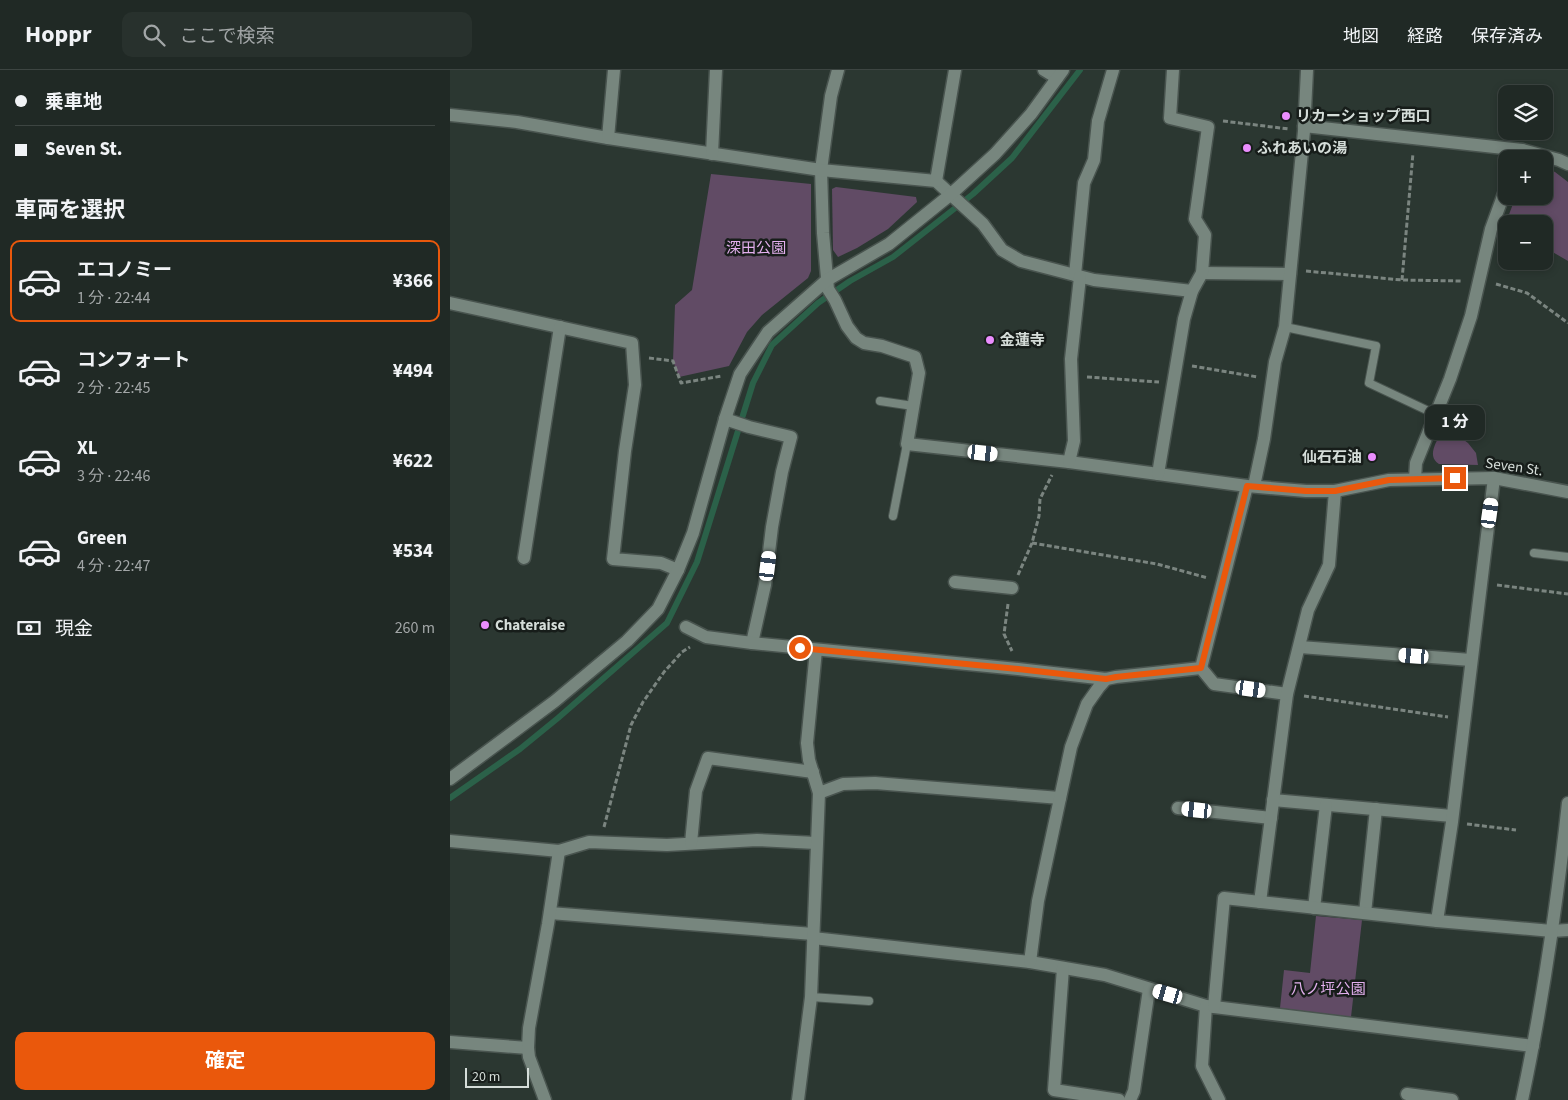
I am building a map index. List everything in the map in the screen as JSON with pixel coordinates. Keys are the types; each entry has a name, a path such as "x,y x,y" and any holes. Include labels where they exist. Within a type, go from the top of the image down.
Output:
{"street":[{"path":"608,138 614,70"},
{"path":"712,154 716,70"},
{"path":"838,70 832,96 821,170 830,290 847,326 856,338 864,343 882,346 915,357 919,373 908,444"},
{"path":"936,181 955,70"},
{"path":"450,778 556,701 628,641 658,609 678,570 693,533 740,374 768,332 830,290 888,244 953,198 1031,114 1060,74 1044,70"},
{"path":"1064,462 1074,442 1071,359 1084,183 1094,160 1098,121 1113,70"},
{"path":"1158,474 1184,319 1192,291 1202,273 1205,235 1195,218 1208,127 1170,118 1173,70"},
{"path":"1201,668 1264,439 1275,362 1285,327 1304,129 1307,70"},
{"path":"450,115 517,122 608,138 821,170 936,181 983,224 1002,250 1022,261 1094,280 1192,291"},
{"path":"1304,129 1415,138 1498,151"},
{"path":"1553,159 1568,164"},
{"path":"1415,479 1416,463 1436,415 1471,316 1491,229 1500,205"},
{"path":"1202,273 1291,272"},
{"path":"450,303 632,343 635,385 625,451 613,559 661,563 678,570"},
{"path":"524,558 560,327"},
{"path":"726,419 749,427 791,437 782,472 772,527 765,585 752,643"},
{"name":"Seven St.","path":"908,444 1306,491 1335,491 1389,480 1494,478 1568,492"},
{"path":"1437,921 1452,819 1494,478"},
{"path":"1260,902 1287,694 1308,610 1329,565 1335,491"},
{"path":"955,582 1012,588"},
{"path":"686,627 706,637 752,643 1106,679 1201,668"},
{"path":"1300,647 1471,660"},
{"path":"798,1100 811,997 819,793 809,760 807,743 816,650"},
{"path":"1201,668 1214,684 1287,694"},
{"path":"1030,962 1038,901 1070,747 1087,704 1106,679"},
{"path":"692,843 696,791 708,758 813,772"},
{"path":"819,793 844,784 875,783 1060,798"},
{"path":"1274,800 1376,809 1452,819"},
{"path":"1522,1100 1552,931 1568,803"},
{"path":"1314,908 1326,805"},
{"path":"1178,808 1271,818"},
{"path":"1365,913 1376,809"},
{"path":"450,841 559,851 589,842 667,844 757,840 816,843"},
{"path":"544,1100 529,1057 529,1028 559,851"},
{"path":"1219,1100 1202,1066 1224,898 1437,921 1552,931 1568,930"},
{"path":"550,913 813,936 1030,962 1105,975 1210,1006 1533,1046"},
{"path":"1063,968 1054,1090 1118,1100"},
{"path":"1130,1100 1134,1091 1149,989"},
{"path":"450,1042 528,1048"},
{"path":"1406,1094 1452,1100"}],"lane":[{"path":"1285,327 1376,346 1369,383 1436,415"},
{"path":"880,401 913,406"},
{"path":"893,516 908,444"},
{"path":"1534,553 1568,557"},
{"path":"811,997 869,1001"}],"path":[{"path":"1208,127 1214,120 1304,129"},
{"path":"1402,280 1415,138"},
{"path":"1291,272 1402,280 1479,281 1528,293 1568,323"},
{"path":"633,356 673,361 681,383 740,374"},
{"path":"1177,363 1273,380"},
{"path":"1071,376 1174,383"},
{"path":"1064,462 1040,499 1039,516 1032,543 1157,564 1223,583"},
{"path":"1481,583 1568,594"},
{"path":"600,842 631,725 643,702 664,672 682,652 706,637"},
{"path":"1287,694 1464,720"},
{"path":"1452,819 1516,830"}],"green space":[{"path":"1553,171 1568,182 1568,261 1553,252 1553,215 1509,215 1513,205 1553,205"},
{"name":"深田公園","path":"711,174 811,184 811,271 808,278 762,315 747,332 729,366 679,377 673,361 675,305 692,290"},
{"path":"836,187 916,197 917,202 888,229 838,257 833,250 832,189"},
{"path":"1445,426 1468,443 1476,453 1478,465 1439,464 1435,460 1433,456 1434,446"},
{"name":"八ノ坪公園","path":"1316,916 1362,920 1351,1017 1280,1008 1284,970 1310,973"}],"waterway":[{"path":"450,798 520,749 667,623 697,562 753,383 772,345 818,303 850,281 893,257 973,194 1012,158 1080,70"}],"place":[{"name":"リカーショップ西口","path":"1286,116"},
{"name":"ふれあいの湯","path":"1247,148"},
{"name":"金蓮寺","path":"990,340"},
{"name":"仙石石油","path":"1372,457"},
{"name":"Chateraise","path":"485,625"}],"route":[{"path":"800,648 1106,679 1201,668 1247,486 1306,491 1335,491 1389,480 1455,478"}]}
